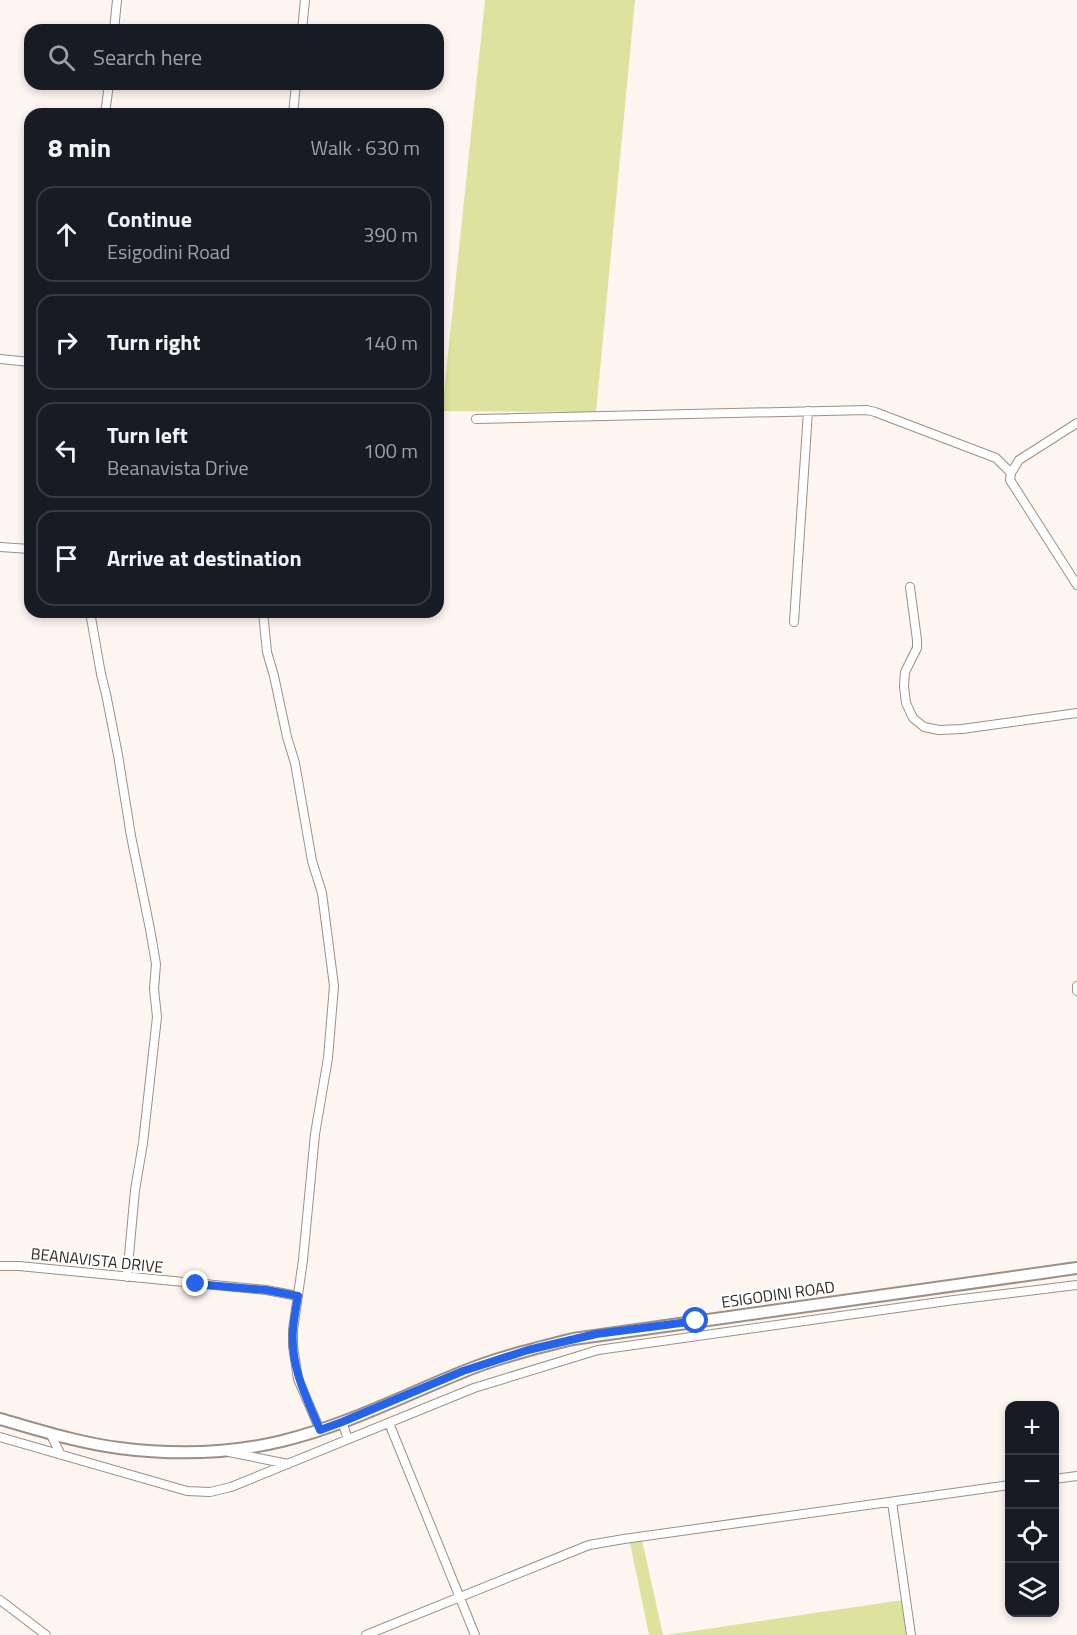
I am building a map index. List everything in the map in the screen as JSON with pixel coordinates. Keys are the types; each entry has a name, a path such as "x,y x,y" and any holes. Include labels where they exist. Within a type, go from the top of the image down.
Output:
{"main road":[{"name":"ESIGODINI ROAD","path":"0,1419 118,1448 185,1452 222,1451 281,1441 320,1430 463,1371 528,1350 596,1334 1077,1268"}],"street":[{"path":"115,24 117,0"},
{"path":"303,24 305,0"},
{"path":"106,108 108,90"},
{"path":"294,108 295,90"},
{"path":"0,359 24,361"},
{"path":"476,419 867,410 996,458 1011,473"},
{"path":"794,622 808,411"},
{"path":"1077,423 1019,460 1011,473 1010,480 1077,585"},
{"path":"0,547 24,549"},
{"path":"910,587 917,648 905,672 904,686 906,703 913,718 924,727 939,730 962,729 1077,713"},
{"path":"91,618 156,964 154,989 157,1017 143,1143 135,1190 127,1277"},
{"path":"264,618 267,652 295,763 313,868 322,893 334,986 328,1058 315,1134 304,1249 293,1330 298,1379 320,1430"},
{"path":"1077,986 1077,991"},
{"name":"BEANAVISTA DRIVE","path":"0,1266 266,1290 298,1296"},
{"path":"0,1437 186,1491 200,1493 231,1487 474,1388 582,1354 616,1347 954,1300 1077,1286"},
{"path":"716,1318 718,1333"},
{"path":"342,1422 348,1439"},
{"path":"389,1423 475,1635"},
{"path":"50,1433 61,1455"},
{"path":"222,1451 288,1464"},
{"path":"1059,1478 1077,1476"},
{"path":"366,1635 578,1548 595,1544 1005,1486"},
{"path":"892,1502 911,1635"},
{"path":"0,1600 46,1635"}],"green space":[{"path":"485,0 635,0 596,412 444,411 444,392"},
{"path":"642,1540 663,1635 649,1635 630,1543"},
{"path":"903,1600 908,1635 666,1635"}],"route":[{"path":"196,1284 266,1290 298,1296 293,1330 295,1363 298,1379 320,1430 463,1371 528,1350 596,1334 696,1321"}]}
